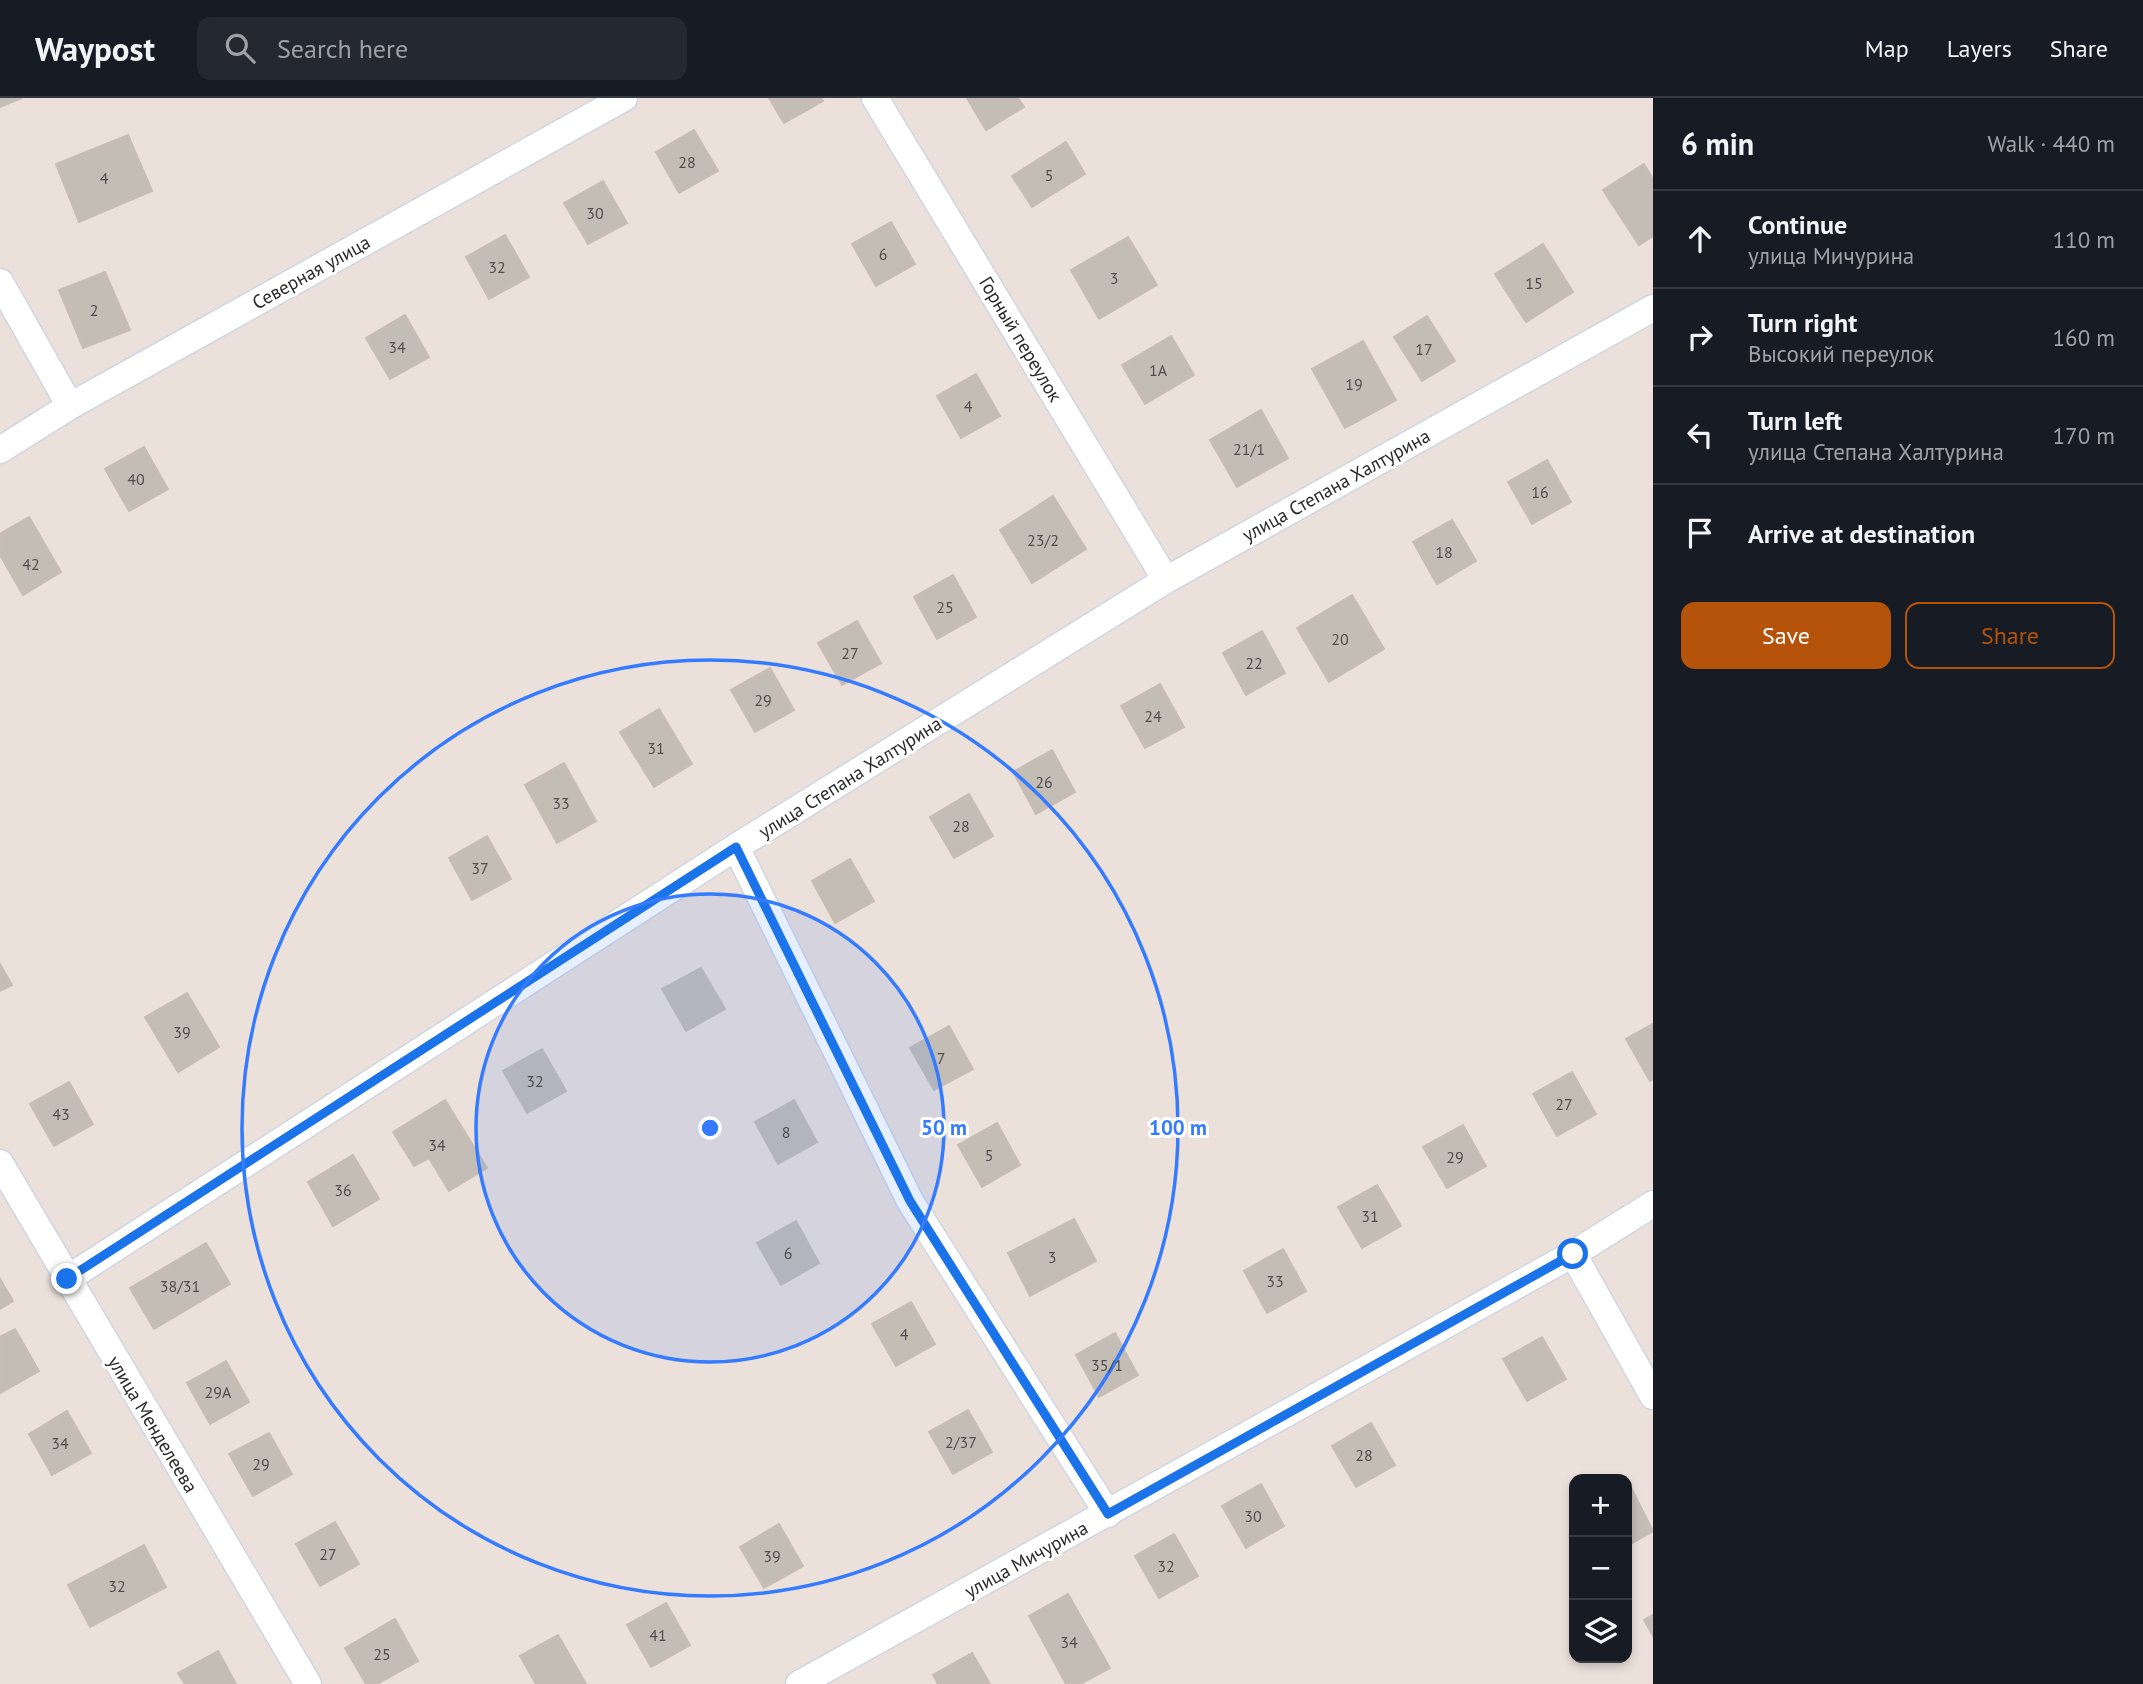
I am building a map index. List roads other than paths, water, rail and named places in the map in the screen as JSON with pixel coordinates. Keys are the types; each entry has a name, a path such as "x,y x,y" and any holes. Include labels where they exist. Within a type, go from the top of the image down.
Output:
{"street":[{"name":"Северная улица","path":"0,450 70,406 625,98"},
{"name":"Горный переулок","path":"875,98 1167,580"},
{"path":"0,282 70,406"},
{"name":"улица Степана Халтурина","path":"67,1279 736,847 1167,580 1653,308"},
{"path":"736,847 910,1201 1108,1514"},
{"name":"улица Менделеева","path":"0,1163 308,1684"},
{"name":"улица Мичурина","path":"799,1684 1573,1254 1653,1204"},
{"path":"1573,1254 1653,1396"}]}
